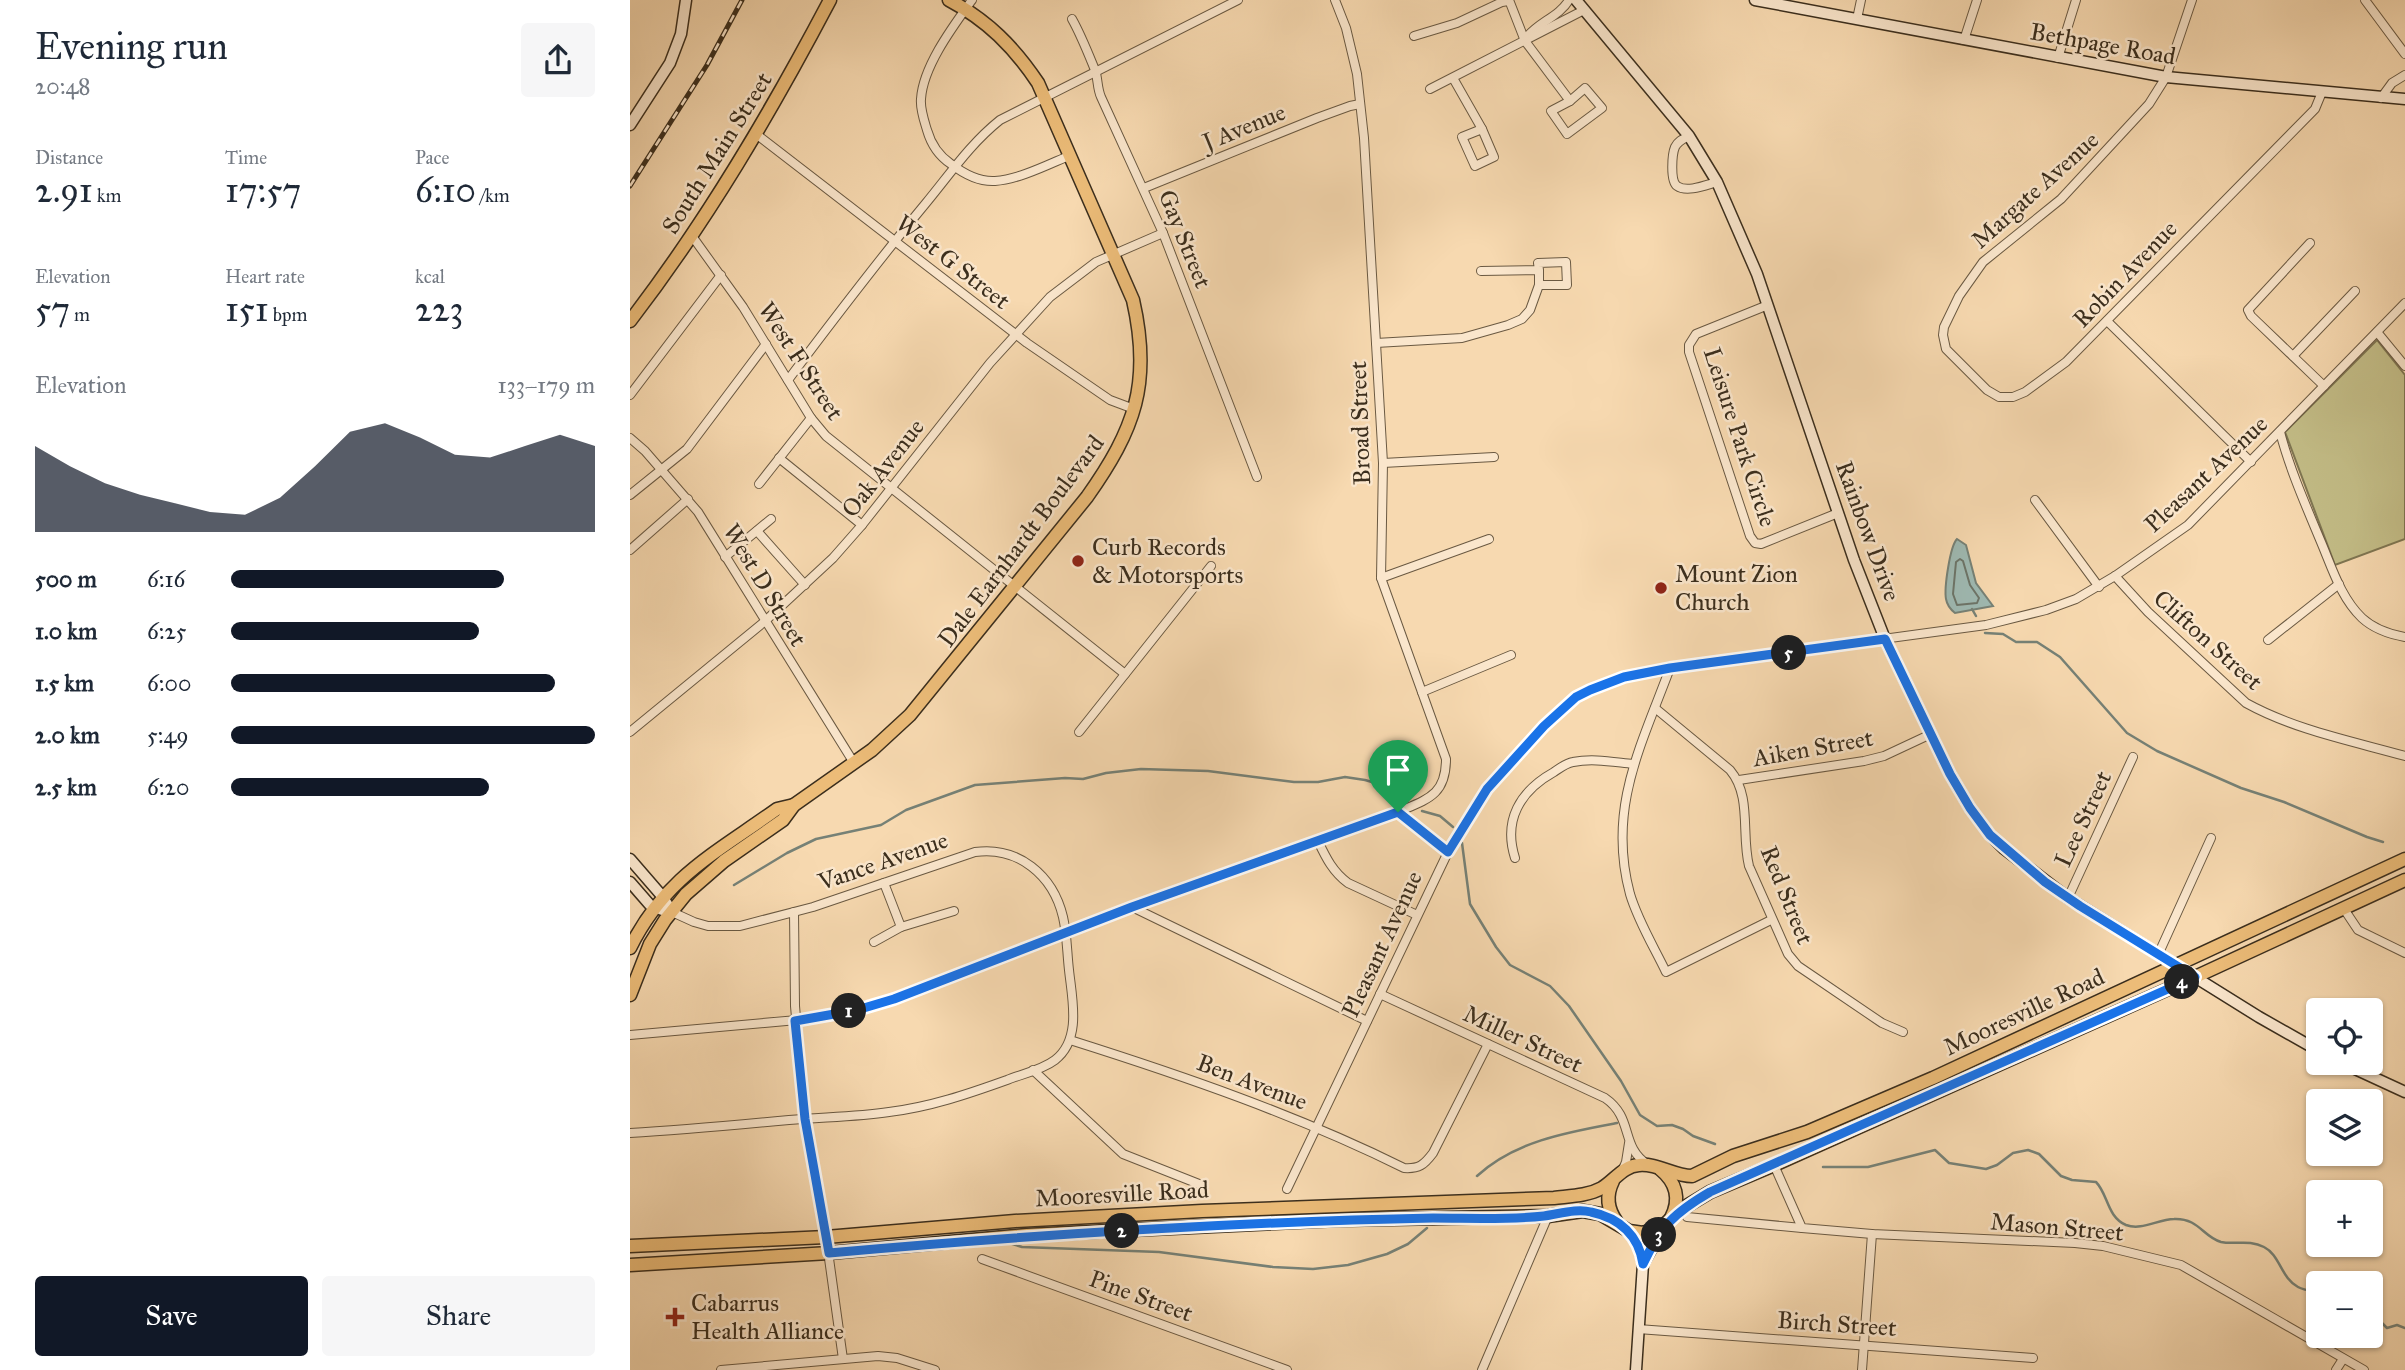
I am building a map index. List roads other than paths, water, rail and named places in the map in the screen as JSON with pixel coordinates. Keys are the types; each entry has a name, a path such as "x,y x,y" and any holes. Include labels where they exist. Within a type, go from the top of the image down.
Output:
{"main road":[{"name":"South Main Street","path":"630,321 692,236 756,134 830,0"},
{"name":"Dale Earnhardt Boulevard","path":"630,995 645,955 672,912 707,874 783,820 794,805 892,733 923,701 1109,467 1120,447 1134,409 1140,368 1139,325 1133,300 1045,97 1022,59 969,4 949,0"},
{"name":"Dale Earnhardt Boulevard","path":"632,942 662,896 684,875 779,808 794,805"},
{"name":"Mooresville Road","path":"630,1246 827,1237 1034,1220 1554,1198 1587,1194 1634,1166 1652,1166 1685,1176 1696,1175 1732,1156 1807,1132 1933,1077 2405,859"},
{"name":"Mooresville Road","path":"630,1265 829,1253 1027,1235 1338,1220 1548,1216 1587,1211 1629,1231 1648,1233 1667,1223 1681,1210 1710,1192 2195,977 2405,880"},
{"path":"1652,1166 1668,1176 1676,1190 1676,1206 1667,1223"},
{"path":"1617,1176 1608,1194 1608,1205 1617,1223"}],"street":[{"path":"630,125 670,63 681,34 686,0"},
{"path":"788,380 895,241 983,134 1000,120 1238,0"},
{"name":"Broad Street","path":"630,1035 795,1021 857,1010 894,999 1132,907 1398,812 1436,793 1443,782 1446,769 1444,752 1381,578 1383,463 1360,104 1357,74 1346,28 1335,0"},
{"path":"1525,41 1533,29 1563,9 1569,0"},
{"name":"Rainbow Drive","path":"1576,0 1584,5 1689,136 1717,182 1768,305 1838,513 1885,639 1963,797 1990,835 2045,882 2158,955 2306,1043"},
{"name":"Bethpage Road","path":"1755,0 2166,77 2405,99"},
{"path":"1857,19 1861,0"},
{"path":"1965,40 1977,0"},
{"path":"2058,58 2076,0"},
{"name":"Margate Avenue","path":"1942,335 1948,316 1983,262 2061,199 2140,115 2166,77 2192,0"},
{"path":"2365,0 2405,54"},
{"path":"1414,36 1457,23 1508,1 1525,41 1570,101"},
{"path":"969,4 953,25 930,70 920,99 929,136 941,156 954,167 977,179 995,181 1032,171 1071,155"},
{"path":"1430,89 1525,41 1584,5"},
{"name":"Gay Street","path":"1072,19 1096,72 1096,86 1163,233 1257,477"},
{"path":"2381,98 2392,83 2405,75"},
{"path":"1453,78 1482,128 1494,158 1475,166 1462,137 1482,128"},
{"path":"1585,89 1602,108 1567,134 1551,111 1570,101 1585,89"},
{"name":"Robin Avenue","path":"1942,335 1946,349 1987,390 2006,398 2025,392 2046,378 2106,321 2315,109 2322,92"},
{"name":"J Avenue","path":"1144,188 1317,117 1360,104"},
{"name":"West G Street","path":"756,134 1015,334 1110,400 1134,409"},
{"path":"1689,136 1680,141 1674,150 1673,180 1678,187 1686,189 1717,182"},
{"name":"Oak Avenue","path":"630,732 764,622 833,558 1015,334 1066,284 1096,262 1163,233"},
{"name":"West F Street","path":"692,236 722,275 811,418 837,447 1125,674"},
{"path":"2310,243 2248,310 2251,316 2324,386"},
{"path":"1376,343 1462,338 1508,325 1521,319 1530,310 1539,285 1538,263 1566,262 1567,285 1539,285"},
{"path":"1481,271 1539,270"},
{"path":"630,395 722,275"},
{"path":"2293,356 2355,291"},
{"name":"Pleasant Avenue","path":"1287,1189 1448,852 1487,789 1544,726 1576,697 1624,677 1670,668 2000,622 2076,599 2115,576 2188,525 2405,303"},
{"name":"Leisure Park Circle","path":"1768,305 1696,334 1689,345 1750,536 1755,543 1761,544 1838,513"},
{"path":"2106,321 2251,462"},
{"path":"2377,332 2405,366"},
{"path":"630,495 687,449 766,344"},
{"path":"759,484 811,418"},
{"path":"2280,432 2301,494 2339,584 2362,618 2385,632 2405,636"},
{"name":"West D Street","path":"630,438 688,499 854,763"},
{"path":"1383,463 1494,457"},
{"path":"779,458 862,525"},
{"path":"630,550 688,499"},
{"path":"2035,500 2099,586"},
{"path":"725,557 771,519"},
{"path":"757,531 805,585"},
{"path":"1381,578 1489,539"},
{"path":"1079,732 1212,565"},
{"name":"Clifton Street","path":"2115,576 2148,612 2246,703 2262,712 2318,731 2405,756"},
{"path":"2268,640 2339,584"},
{"path":"1422,692 1511,655"},
{"path":"1670,668 1633,764 1625,796 1623,850 1630,893 1640,919 1666,972 1771,920"},
{"path":"1655,708 1739,780"},
{"name":"Aiken Street","path":"1739,780 1884,757 1931,734"},
{"name":"Lee Street","path":"2068,898 2133,757"},
{"path":"1515,858 1509,841 1512,820 1520,800 1543,778 1570,762 1593,759 1633,764"},
{"name":"Red Street","path":"1739,780 1743,792 1746,853 1771,920 1788,954 1798,966 1882,1023 1903,1032"},
{"path":"1398,812 1448,852"},
{"path":"2158,955 2211,838"},
{"path":"1318,841 1327,860 1348,883 1417,915"},
{"name":"Vance Avenue","path":"654,908 672,912 694,922 718,927 740,926 794,912 975,852 1009,853 1022,859 1042,876 1063,916 1073,1004 1070,1040"},
{"path":"630,859 672,912"},
{"path":"630,882 654,908"},
{"path":"884,883 901,928"},
{"path":"1132,907 1367,1021"},
{"path":"2344,909 2358,930 2405,953"},
{"path":"874,942 901,928 954,911"},
{"path":"794,912 795,1021 805,1119 827,1237 843,1359"},
{"name":"Miller Street","path":"1380,994 1609,1100 1623,1116 1636,1155 1652,1166"},
{"path":"630,1133 889,1112 941,1102 1033,1070 1056,1059 1067,1048 1070,1040"},
{"name":"Ben Avenue","path":"1070,1040 1173,1073 1316,1128 1404,1168 1416,1169 1424,1165 1433,1153 1488,1044"},
{"path":"1033,1070 1123,1154 1205,1186"},
{"path":"2368,1075 2405,1092"},
{"path":"1617,1176 1626,1162 1629,1140"},
{"path":"1773,1165 1802,1228"},
{"path":"1482,1370 1548,1216"},
{"name":"Mason Street","path":"1687,1217 1872,1234 2103,1246 2181,1265 2215,1282 2364,1370"},
{"path":"1643,1264 1667,1223"},
{"path":"1629,1231 1640,1249 1643,1264 1636,1370"},
{"path":"1862,1370 1872,1234"},
{"name":"Pine Street","path":"982,1259 1287,1370"},
{"name":"Birch Street","path":"1639,1329 2033,1358"},
{"path":"720,1370 888,1356 932,1370"},
{"path":"2336,1370 2343,1359"}],"water":[{"path":"1957,539 1966,545 1976,583 1993,606 1955,613 1948,605 1947,577"}],"waterway":[{"path":"1972,609 1976,616"},
{"path":"1985,633 2003,634 2016,642 2037,642 2060,657 2127,733 2157,751 2241,788 2284,802 2383,842"},
{"path":"734,885 816,839 881,825 906,810 975,785 1083,779 1141,769 1208,771 1294,782 1318,782 1345,777 1379,784 1406,800"},
{"path":"1422,811 1440,816 1453,827"},
{"path":"1462,843 1470,904 1510,965 1550,986 1569,1006 1621,1081 1640,1115 1657,1126 1672,1125 1715,1144"},
{"path":"1477,1176 1492,1164 1525,1146 1561,1134 1617,1123"},
{"path":"1823,1167 1868,1167 1935,1150 1949,1163 1986,1169 1997,1165 2013,1153 2028,1150 2039,1154 2061,1176 2096,1182 2115,1217 2126,1225 2138,1227 2182,1219 2215,1240 2264,1247 2274,1255 2292,1283 2306,1290"},
{"path":"1009,1243 1022,1247 1159,1252 1273,1267 1313,1269 1348,1265 1387,1254 1408,1244 1427,1228"},
{"path":"2383,1324 2387,1328 2397,1325 2405,1328"}],"railway":[{"path":"630,186 707,65 742,0"}],"place":[{"name":"Curb Records & Motorsports","path":"1078,561"},
{"name":"Mount Zion Church","path":"1661,588"},
{"name":"Cabarrus Health Alliance","path":"675,1317"}]}
